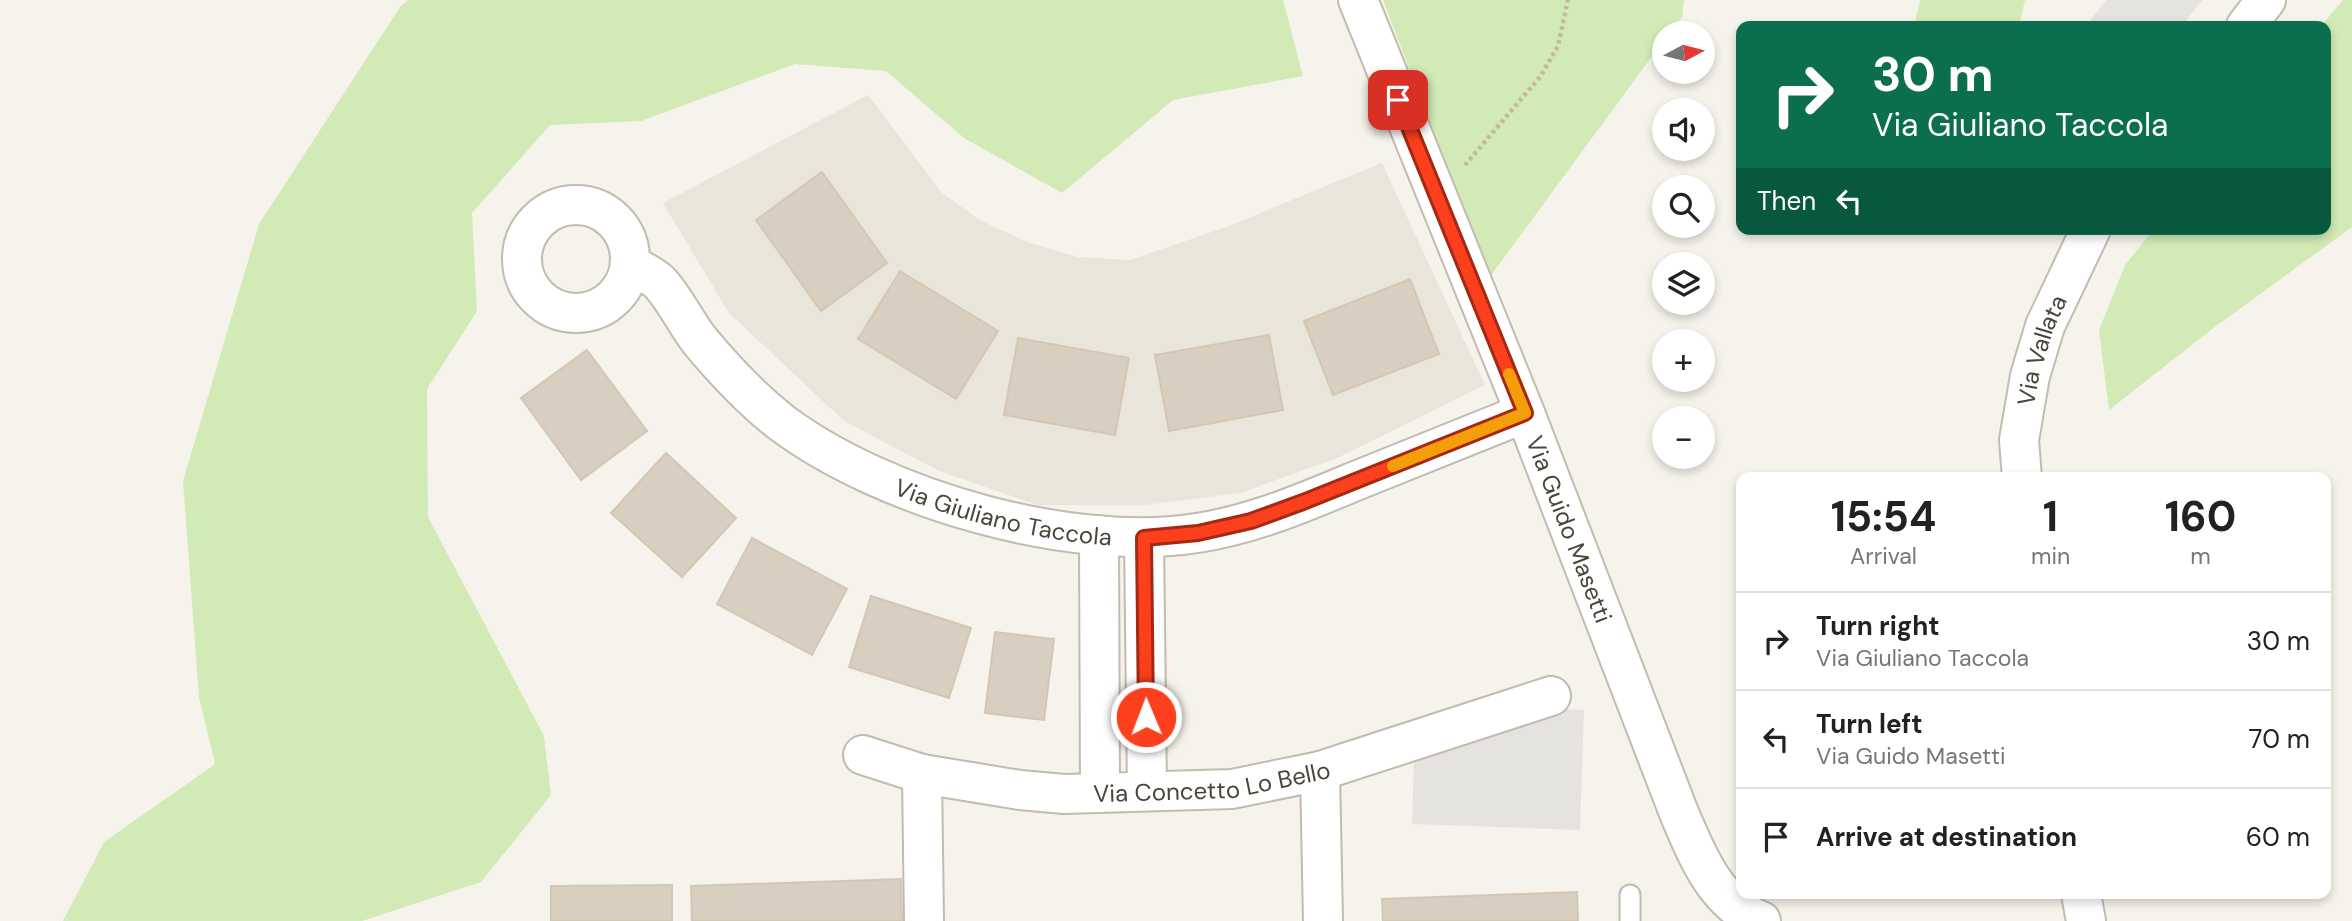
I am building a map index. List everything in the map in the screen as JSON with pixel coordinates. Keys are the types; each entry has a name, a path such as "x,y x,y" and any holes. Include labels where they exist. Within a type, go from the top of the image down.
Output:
{"street":[{"name":"Via Guido Masetti","path":"1358,0 1525,413 1703,869 1726,897 1761,921"},
{"path":"2250,21 2266,0"},
{"name":"Via Vallata","path":"2022,472 2019,440 2030,376 2045,326 2088,235"},
{"name":"Via Giuliano Taccola","path":"630,264 660,282 699,339 752,398 784,424 815,444 894,485 953,506 1049,530 1144,538 1198,533 1251,521 1525,413"},
{"path":"1099,535 1100,792"},
{"path":"1144,538 1147,791"},
{"name":"Via Concetto Lo Bello","path":"863,755 922,774 1020,790 1065,794 1232,789 1320,771 1551,696"},
{"path":"1320,771 1323,921"},
{"path":"922,774 923,921"},
{"path":"2082,899 2086,921"}],"lane":[{"path":"1630,895 1630,921"}],"path":[{"path":"1437,198 1540,77 1558,46 1568,0"}],"shaded area":[{"path":"2106,0 2202,0 2186,21 2090,21"},
{"path":"868,95 942,193 980,220 1027,242 1078,257 1130,260 1229,226 1382,163 1485,385 1337,458 1240,493 1145,505 1038,505 939,471 844,421 729,313 663,203"},
{"path":"1555,709 1584,710 1580,830 1412,824 1414,758"}],"green space":[{"path":"408,0 1283,0 1303,76 1173,100 1062,193 964,138 886,71 795,64 641,121 550,125 472,213 477,311 427,389 428,517 544,736 551,795 481,882 362,921 63,921 104,842 215,764 199,697 183,481 259,224 400,7"},
{"path":"1383,0 1684,0 1682,17 1679,21 1652,21 1652,56 1489,278"},
{"path":"1920,0 2025,0 2020,21 1915,21"},
{"path":"2343,0 2352,0 2352,227 2212,329 2109,410 2099,330 2125,265 2149,235 2331,235 2331,21 2325,21"}],"building":[{"path":"822,172 887,263 821,311 756,220"},
{"path":"900,271 998,331 956,399 858,339"},
{"path":"1410,279 1439,354 1333,395 1304,321"},
{"path":"1269,335 1283,410 1169,431 1155,355"},
{"path":"1018,338 1129,358 1115,435 1004,415"},
{"path":"587,350 647,431 581,480 521,398"},
{"path":"666,453 736,518 682,577 611,513"},
{"path":"752,538 847,589 812,655 717,604"},
{"path":"871,596 971,628 949,698 849,667"},
{"path":"995,632 1054,639 1044,720 985,713"},
{"path":"901,879 902,921 692,921 691,886"},
{"path":"672,885 672,921 551,921 551,886"},
{"path":"1577,892 1578,921 1383,921 1382,899"}],"slow traffic":[{"path":"1393,466 1525,413 1509,374"}],"route":[{"path":"1146,717 1144,538 1198,533 1251,521 1525,413 1398,100"}]}
